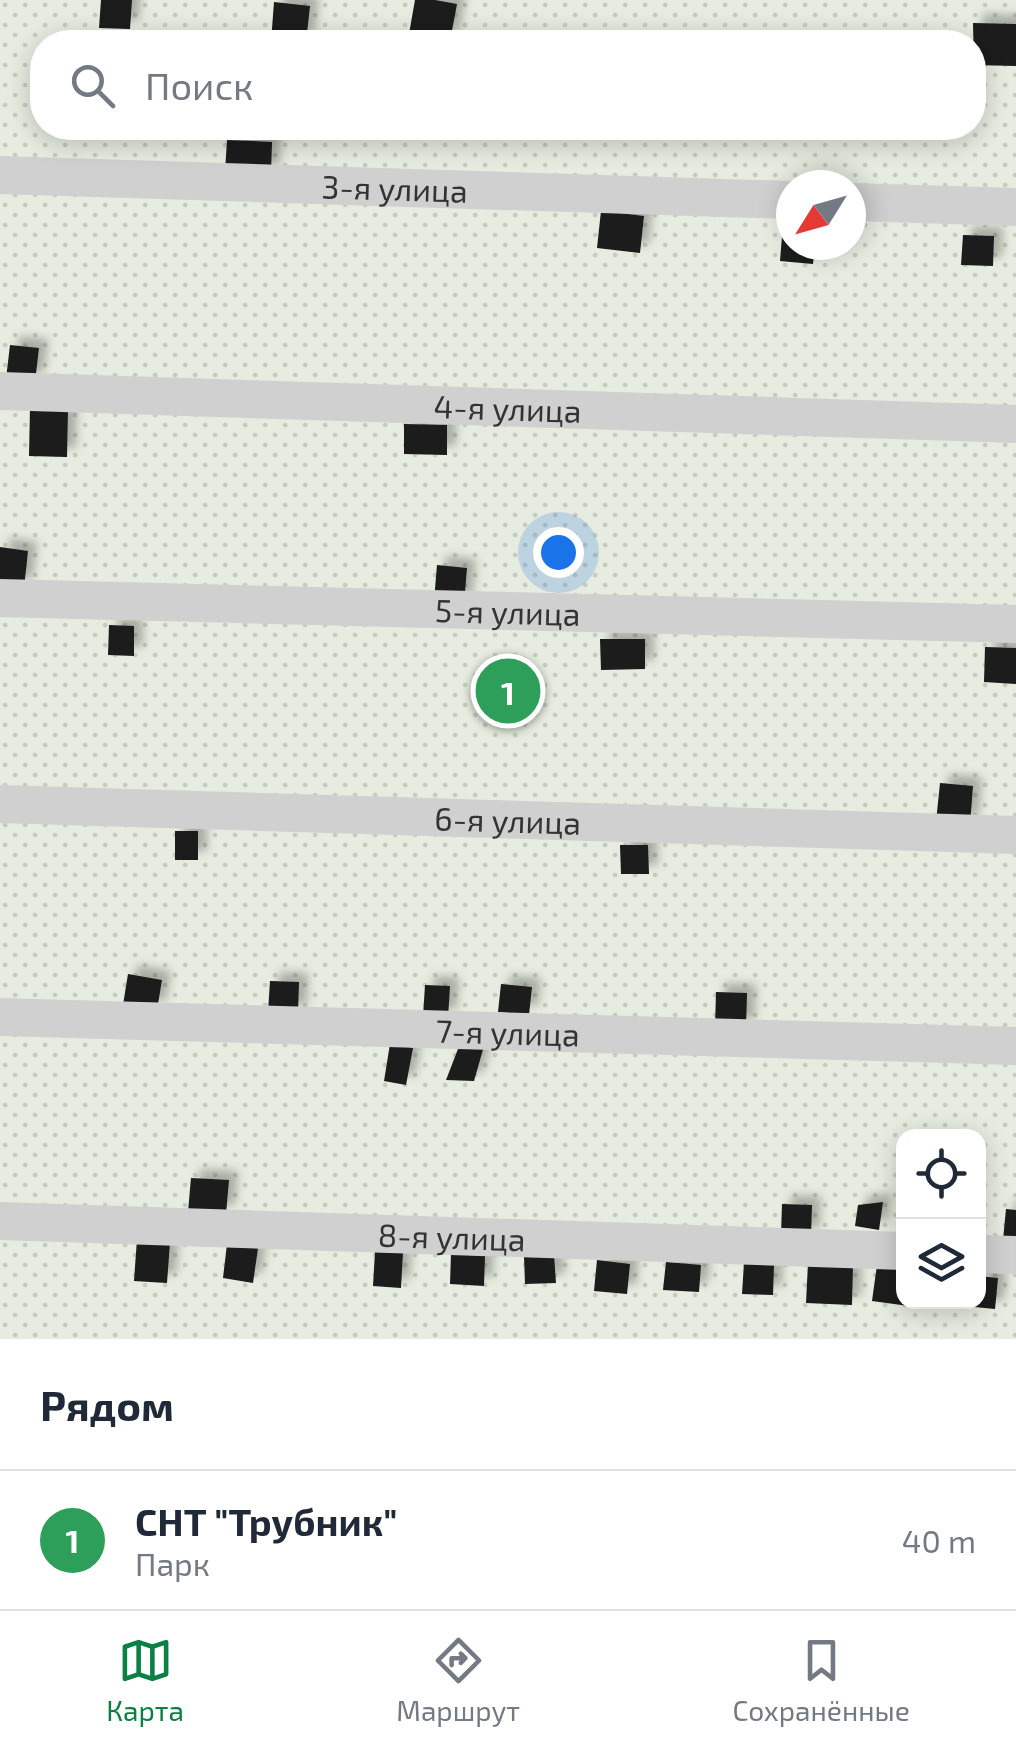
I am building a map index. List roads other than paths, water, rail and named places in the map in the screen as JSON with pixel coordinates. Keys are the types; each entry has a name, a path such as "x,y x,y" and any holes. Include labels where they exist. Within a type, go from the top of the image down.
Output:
{"lane":[{"name":"3-я улица","path":"0,175 776,200"},
{"path":"866,202 1016,207"},
{"name":"4-я улица","path":"0,391 1016,424"},
{"name":"5-я улица","path":"0,598 1016,624"},
{"name":"6-я улица","path":"0,804 1016,835"},
{"name":"7-я улица","path":"0,1017 1016,1046"},
{"name":"8-я улица","path":"0,1222 896,1251"},
{"path":"986,1254 1016,1255"}],"place":[{"name":"СНТ \"Трубник\"","path":"508,691"}]}
